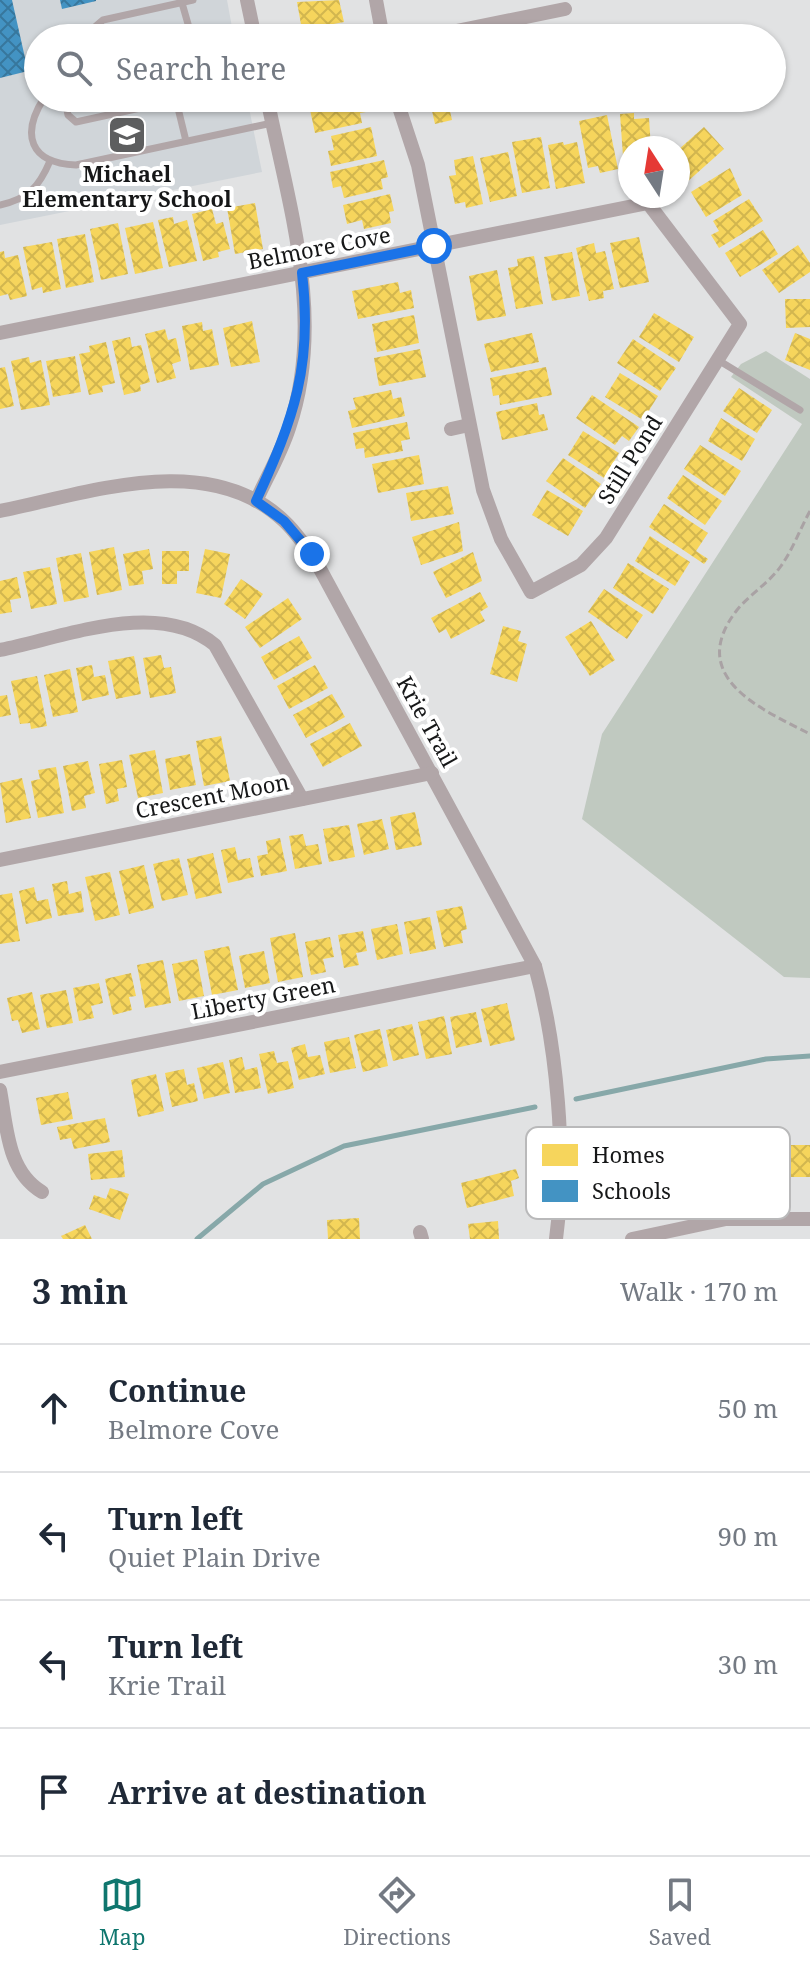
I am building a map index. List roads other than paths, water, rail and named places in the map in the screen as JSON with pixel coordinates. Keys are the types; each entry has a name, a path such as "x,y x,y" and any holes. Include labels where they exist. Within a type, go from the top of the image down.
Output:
{"street":[{"path":"247,0 252,24"},
{"path":"376,0 380,24"},
{"path":"491,24 565,9"},
{"path":"256,501 289,429 306,346 302,273 270,112"},
{"path":"401,112 418,165 469,425 451,429"},
{"name":"Belmore Cove","path":"0,333 648,203 740,324"},
{"name":"Still Pond","path":"469,425 491,517 531,592 581,565 595,552 740,324"},
{"name":"Krie Trail","path":"0,511 125,486 167,481 199,482 256,501 284,521 312,554 535,966 550,1027 557,1127"},
{"path":"0,650 143,620 172,623 199,631 215,645 302,799"},
{"name":"Crescent Moon","path":"0,860 432,773"},
{"name":"Liberty Green","path":"0,1072 535,966"},
{"path":"0,1090 15,1165 29,1184 42,1192"},
{"name":"Krie Trail","path":"556,1239 558,1219"},
{"path":"632,1239 726,1219 810,1219"}],"lane":[{"path":"98,24 103,20 193,0"},
{"path":"182,3 188,24"},
{"path":"37,112 29,129 35,148 50,161 76,165 272,123"},
{"path":"67,112 76,122 121,112"},
{"path":"179,112 186,141"},
{"path":"0,205 18,201 40,186 50,161"},
{"path":"718,360 800,410"}],"waterway":[{"path":"576,1099 766,1059 810,1056"},
{"path":"197,1239 263,1184 344,1146 535,1107"}],"place":[{"name":"Michael Elementary School","path":"127,135"}]}
